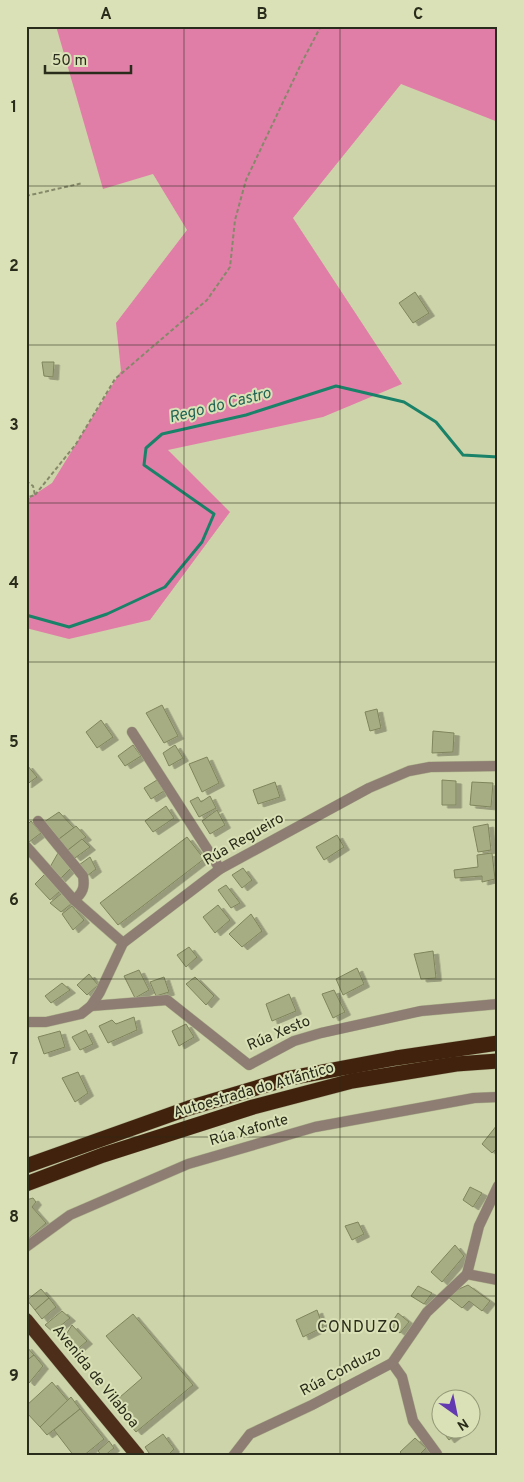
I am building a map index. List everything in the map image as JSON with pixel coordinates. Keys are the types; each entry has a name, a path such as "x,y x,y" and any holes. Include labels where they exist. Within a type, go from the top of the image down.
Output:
{"highway":[{"name":"Autoestrada do Atlántico","path":"26,1166 189,1108 290,1078 396,1058 498,1043"},
{"name":"Autoestrada do Atlántico","path":"26,1184 103,1155 253,1107 352,1081 456,1064 498,1061"},
{"name":"Avenida de Vilaboa","path":"26,1320 138,1456"}],"street":[{"path":"132,732 220,869"},
{"name":"Rúa Regueiro","path":"91,1006 100,992 123,943 220,869 369,788 409,771 430,767 498,766"},
{"path":"38,821 82,876 84,882 81,895 74,900"},
{"path":"26,846 74,900 123,943"},
{"name":"Rúa Xesto","path":"91,1006 167,1000 249,1065 294,1041 321,1033 421,1011 498,1004"},
{"path":"26,1022 46,1022 81,1014 91,1006"},
{"name":"Rúa Xafonte","path":"26,1247 70,1215 188,1164 315,1127 474,1098 498,1097"},
{"path":"498,1186 480,1226 467,1274 498,1280"},
{"name":"Rúa Conduzo","path":"233,1456 250,1434 312,1405 392,1363 427,1312 467,1274"},
{"path":"392,1363 402,1377 413,1421 437,1456"}],"path":[{"path":"26,498 35,494 76,444 116,379 207,300 230,267 235,220 246,180 321,26"},
{"path":"26,196 83,183"},
{"path":"26,481 34,486 35,494"}],"shaded area":[{"path":"56,26 498,26 498,122 401,84 293,218 402,384 323,417 168,450 230,512 150,620 69,639 26,628 26,500 52,483 121,371 116,323 187,230 153,174 103,189"}],"building":[{"path":"415,292 429,313 413,323 399,303"},
{"path":"42,362 54,362 53,377 44,376"},
{"path":"162,705 178,736 164,743 146,713"},
{"path":"377,709 381,728 370,731 365,712"},
{"path":"101,720 113,737 97,748 86,732"},
{"path":"433,731 454,733 453,752 432,753"},
{"path":"133,745 141,756 125,766 118,756"},
{"path":"175,745 183,758 169,766 163,753"},
{"path":"207,757 219,783 202,792 189,764"},
{"path":"26,766 37,777 26,785"},
{"path":"157,780 164,791 151,799 144,788"},
{"path":"442,780 456,781 456,805 442,805"},
{"path":"275,782 280,797 258,804 253,790"},
{"path":"472,782 493,783 491,807 470,805"},
{"path":"210,796 216,808 199,817 190,801 198,797 201,802"},
{"path":"166,806 174,818 153,832 145,821"},
{"path":"217,810 225,825 210,834 202,821"},
{"path":"59,812 74,828 59,839 44,822"},
{"path":"31,821 41,833 29,842 26,839 26,826"},
{"path":"488,824 491,850 478,852 473,827"},
{"path":"76,826 86,837 68,850 59,839"},
{"path":"337,835 344,847 324,860 316,847"},
{"path":"187,837 204,859 118,925 100,903"},
{"path":"82,839 90,847 75,858 68,850"},
{"path":"58,853 71,868 60,879 50,867"},
{"path":"492,853 495,879 482,882 482,876 455,878 454,870 478,867 477,855"},
{"path":"90,857 96,869 87,876 79,865"},
{"path":"243,868 252,880 242,888 232,875"},
{"path":"46,873 60,891 50,900 35,884"},
{"path":"226,885 240,903 231,908 218,890"},
{"path":"62,893 71,904 61,912 50,903"},
{"path":"218,905 230,920 215,933 203,917"},
{"path":"72,906 84,920 73,930 62,914"},
{"path":"251,914 262,931 242,947 229,934"},
{"path":"189,947 197,957 186,967 177,955"},
{"path":"433,951 436,978 421,979 414,954"},
{"path":"357,968 364,984 343,995 336,979"},
{"path":"139,970 149,990 135,998 124,976"},
{"path":"89,974 98,985 87,995 77,985"},
{"path":"164,977 169,992 156,996 150,982"},
{"path":"195,977 214,996 206,1005 186,984"},
{"path":"62,983 70,990 51,1003 45,996"},
{"path":"334,990 345,1012 333,1018 322,994"},
{"path":"289,994 296,1011 272,1021 266,1004"},
{"path":"134,1017 137,1030 108,1043 99,1026 112,1020 116,1024"},
{"path":"186,1024 194,1037 179,1046 172,1031"},
{"path":"86,1030 93,1044 80,1050 72,1037"},
{"path":"60,1031 65,1047 44,1054 38,1037"},
{"path":"78,1072 88,1093 75,1102 62,1078"},
{"path":"497,1125 498,1147 492,1153 482,1144"},
{"path":"470,1187 482,1193 473,1207 463,1200"},
{"path":"33,1198 36,1202 32,1207 46,1223 29,1238 26,1234 26,1200"},
{"path":"358,1222 364,1234 352,1240 345,1226"},
{"path":"455,1245 464,1256 442,1282 431,1272"},
{"path":"468,1285 490,1301 482,1311 469,1301 462,1308 448,1297"},
{"path":"418,1286 432,1293 424,1304 411,1296"},
{"path":"41,1289 49,1298 35,1310 27,1300"},
{"path":"49,1298 56,1307 42,1319 35,1310"},
{"path":"317,1310 323,1327 303,1337 296,1320"},
{"path":"62,1311 70,1318 53,1332 45,1325"},
{"path":"398,1313 409,1322 400,1333 390,1325"},
{"path":"133,1314 193,1385 136,1432 112,1404 142,1378 106,1336"},
{"path":"72,1325 87,1341 73,1353 62,1341"},
{"path":"26,1346 34,1355 26,1361"},
{"path":"34,1355 43,1366 29,1383 26,1380 26,1361"},
{"path":"52,1382 68,1401 40,1427 26,1412 26,1406"},
{"path":"71,1397 80,1409 47,1435 40,1427"},
{"path":"80,1409 104,1439 83,1456 74,1456 54,1430"},
{"path":"163,1434 174,1449 167,1456 151,1456 145,1447"},
{"path":"415,1438 426,1448 418,1456 404,1456 400,1452"},
{"path":"109,1441 114,1448 102,1456 98,1451"}],"waterway":[{"name":"Rego do Castro","path":"26,615 69,627 107,614 165,587 202,542 214,514 144,465 146,448 162,434 246,415 336,386 404,402 436,422 463,455 498,457"}],"district":[{"name":"CONDUZO","path":"359,1328"}]}
